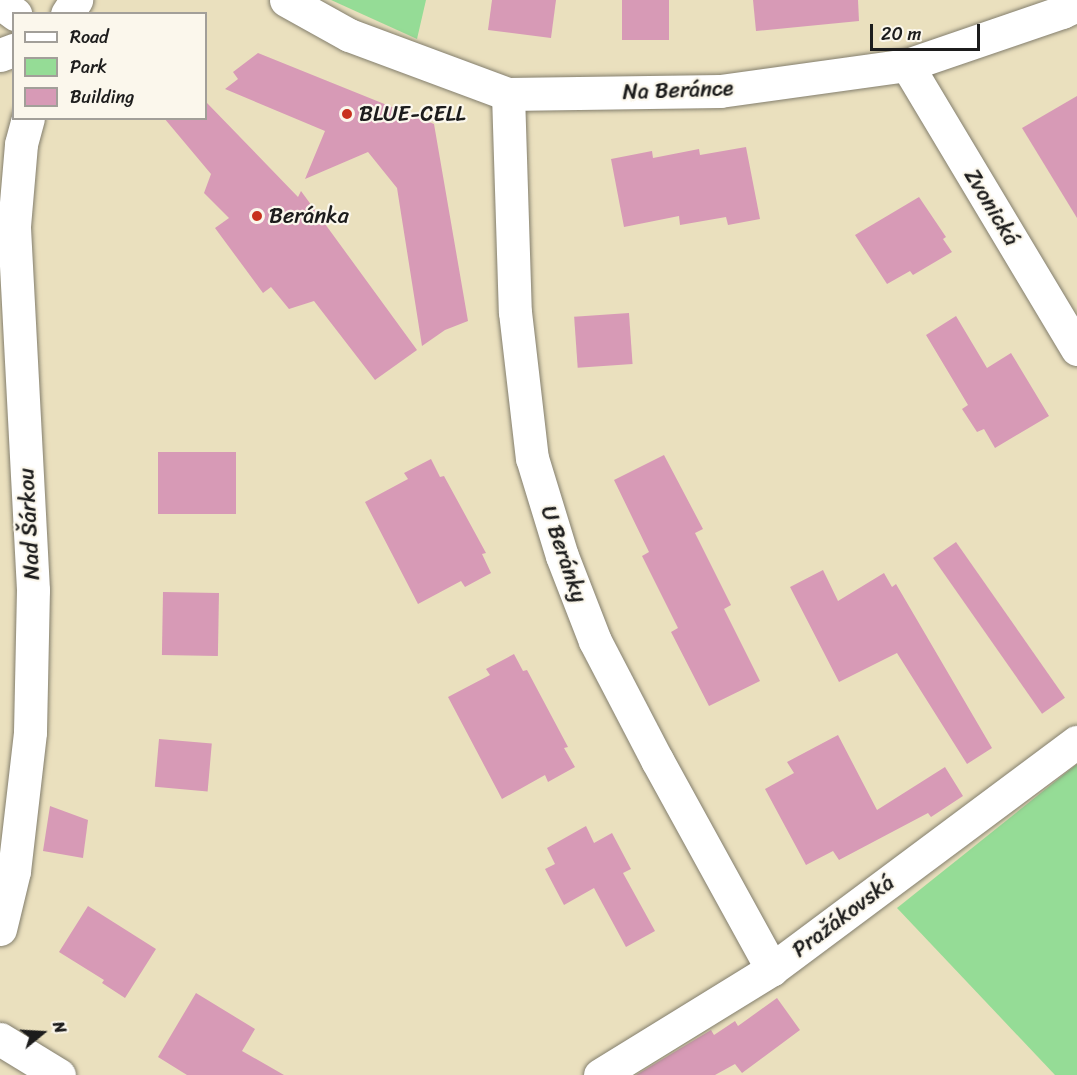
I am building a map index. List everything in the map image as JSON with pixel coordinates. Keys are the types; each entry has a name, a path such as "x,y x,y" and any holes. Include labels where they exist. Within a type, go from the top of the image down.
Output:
{"street":[{"name":"Na Beránce","path":"286,0 349,35 508,94 720,91 907,65 1077,5"},
{"path":"0,3 12,12"},
{"name":"Zvonická","path":"907,65 1077,349"},
{"name":"U Beránky","path":"508,94 515,312 532,458 562,556 595,641 772,969"},
{"name":"Nad Šárkou","path":"0,929 14,871 30,732 33,590 14,226 21,144 27,120"},
{"name":"Pražákovská","path":"600,1075 772,969 1077,742"},
{"path":"0,1039 59,1075"}],"green space":[{"path":"331,0 426,0 417,39"},
{"path":"1077,764 1077,1075 1055,1075 897,908"}],"building":[{"path":"492,0 556,0 551,38 488,30"},
{"path":"622,0 669,0 669,40 622,40"},
{"path":"753,0 858,0 859,21 756,31"},
{"path":"258,53 434,124 468,321 445,330 422,346 397,188 368,152 305,179 325,131 225,89 238,79 233,72"},
{"path":"1077,96 1077,218 1022,128"},
{"path":"207,103 298,197 301,191 417,350 375,380 314,301 289,309 271,287 263,293 215,228 229,218 204,193 211,174 166,120 207,120"},
{"path":"746,147 760,219 728,225 726,217 680,225 679,216 624,227 611,159 652,151 653,158 699,149 700,155"},
{"path":"919,197 946,237 943,239 952,252 913,275 910,271 887,284 855,235"},
{"path":"629,313 633,364 578,368 574,317"},
{"path":"956,316 987,368 1011,353 1049,416 995,448 984,429 977,432 962,409 968,405 926,335"},
{"path":"158,452 236,452 236,514 158,514"},
{"path":"664,455 703,529 695,533 731,605 724,609 760,681 709,706 671,632 678,628 642,556 649,552 614,480"},
{"path":"431,459 440,477 444,476 486,553 482,554 491,573 465,587 461,581 418,604 365,502 408,479 404,473"},
{"path":"956,542 1065,698 1042,714 933,558"},
{"path":"823,570 838,601 884,573 892,587 896,584 992,748 967,764 897,653 839,682 790,587"},
{"path":"163,592 219,593 218,656 162,655"},
{"path":"514,654 523,671 527,670 568,747 564,748 575,767 548,782 545,775 502,799 448,697 490,675 486,669"},
{"path":"838,735 877,810 945,767 963,796 931,817 928,813 839,860 833,851 806,865 765,789 794,773 787,762"},
{"path":"159,739 212,744 208,791 155,787"},
{"path":"50,806 88,820 83,858 43,851"},
{"path":"586,826 594,843 612,833 631,869 623,873 655,931 626,947 594,888 564,905 545,869 555,864 547,848"},
{"path":"88,906 156,949 125,998 102,983 104,980 59,952"},
{"path":"196,993 255,1029 242,1051 284,1075 187,1075 158,1057"},
{"path":"777,998 800,1030 742,1073 735,1064 715,1075 636,1075 711,1030 714,1035 735,1021 738,1026"}],"place":[{"name":"BLUE-CELL","path":"347,114"},
{"name":"Beránka","path":"257,216"}]}
